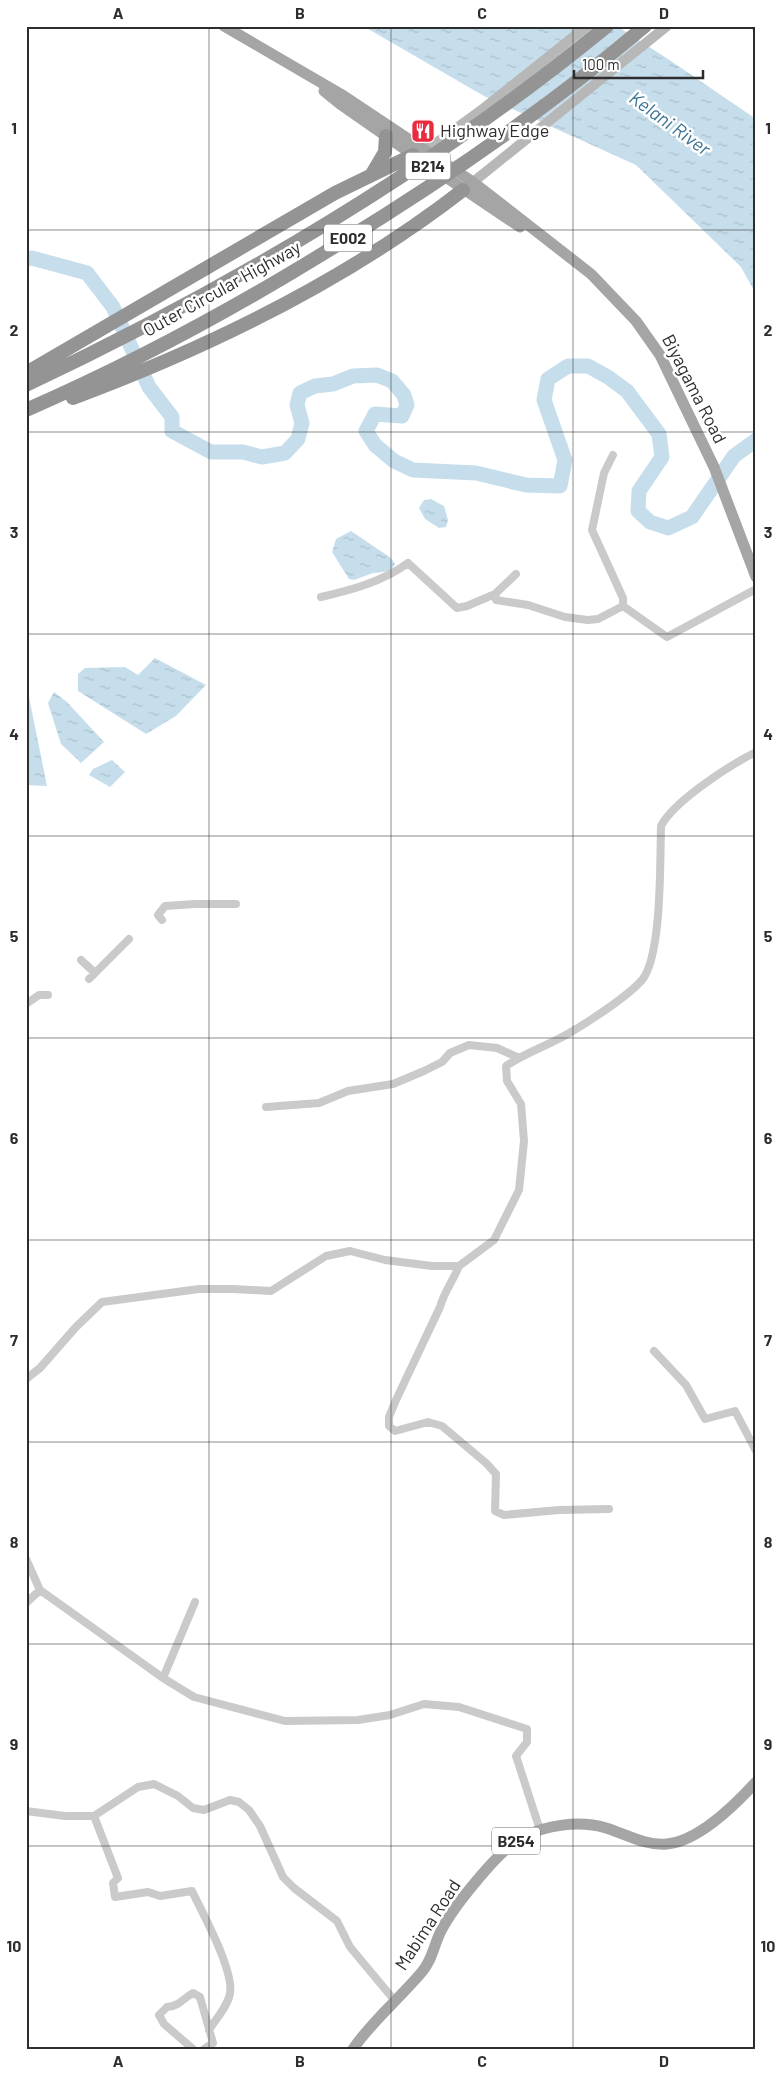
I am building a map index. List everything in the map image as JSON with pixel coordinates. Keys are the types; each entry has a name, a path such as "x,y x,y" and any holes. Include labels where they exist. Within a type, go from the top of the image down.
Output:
{"highway":[{"name":"Outer Circular Highway","path":"26,385 187,305 276,255 344,213 405,175 494,114 560,65 607,26"},
{"name":"Outer Circular Highway","path":"26,410 119,367 202,324 294,272 395,210 516,127 575,83 645,26"},
{"path":"372,174 385,152 386,136"},
{"path":"26,373 137,310 300,213 372,174 418,153"},
{"path":"26,416 168,360 242,325 342,271 403,233 468,186"}],"main road":[{"name":"Biyagama Road","path":"224,26 344,96 418,153 468,186 506,219 556,248 592,274 636,322 660,355 714,467 756,578"},
{"name":"Biyagama Road","path":"306,75 340,104 386,136 418,153"},
{"name":"Mabima Road","path":"353,2049 362,2036 431,1960 441,1929 455,1908 482,1875 511,1845 540,1830 569,1826 594,1826 646,1842 658,1844 674,1843 691,1836 718,1818 756,1782"}],"street":[{"path":"418,153 484,108 588,26"},
{"path":"468,186 667,26"},
{"path":"613,455 604,473 592,530 623,598 623,606"},
{"path":"321,597 362,586 395,572 408,564 457,608 468,606 495,594 516,574"},
{"path":"623,606 667,637 756,589"},
{"path":"495,594 496,600 500,602 528,605 565,617 588,620 598,619 623,606"},
{"path":"609,1508 504,1515 495,1511 496,1474 486,1463 442,1426 428,1422 395,1431 389,1426 389,1417 440,1307 444,1292 453,1282 459,1266 494,1240 519,1190 524,1141 521,1104 508,1081 506,1066 570,1033 612,1005 642,980 653,957 661,826 666,816 678,804 741,760 756,752"},
{"path":"162,920 158,914 165,906 182,904 236,904"},
{"path":"89,979 129,939"},
{"path":"81,960 95,973"},
{"path":"26,1004 39,995 48,995"},
{"path":"266,1108 319,1103 348,1091 393,1084 442,1062 450,1053 469,1045 497,1048 519,1058"},
{"path":"26,1379 40,1368 76,1327 102,1302 199,1289 271,1292 326,1256 350,1251 385,1260 432,1266 459,1266"},
{"path":"654,1351 686,1385 705,1419 735,1411 756,1451"},
{"path":"26,1558 40,1590 163,1678 194,1697 285,1722 358,1720 390,1715 424,1704 459,1707 527,1728 527,1742 516,1756 540,1830"},
{"path":"26,1603 40,1590"},
{"path":"163,1678 195,1602"},
{"path":"26,1811 65,1816 94,1816 138,1787 154,1784 178,1796 193,1808 204,1810 230,1800 239,1802 249,1810 260,1826 283,1877 337,1922 350,1947 394,2001"},
{"path":"94,1816 118,1878 113,1884 115,1897 148,1892 160,1896 192,1891 215,1938 226,1968 231,1992 224,2009 209,2030"},
{"path":"193,2049 164,2024 159,2015 167,2007 177,2006 193,1993 200,1997 205,2009 213,2044 204,2049"}],"water":[{"name":"Kelani River","path":"363,26 617,26 671,61 756,119 756,294 741,267 636,165 484,96"},
{"path":"431,499 444,506 448,520 446,527 439,528 425,519 419,508 424,500"},
{"path":"351,531 391,558 395,564 390,571 373,573 354,580 349,579 332,552 336,539"},
{"path":"155,658 206,685 176,716 146,734 78,691 78,674 85,668 125,667 138,675"},
{"path":"54,692 67,702 104,742 81,763 61,744 48,703"},
{"path":"29,697 47,786 26,785 26,698"},
{"path":"112,760 125,772 110,787 89,775 93,769"}],"waterway":[{"path":"26,259 32,258 87,273 113,307 149,387 172,417 172,431 211,452 243,452 262,457 285,453 298,439 302,423 297,405 300,393 315,386 333,384 353,376 377,375 392,381 404,395 407,405 402,416 375,414 366,431 375,445 394,461 413,470 476,473 526,485 560,486 565,460 544,400 548,379 568,366 588,366 608,377 627,391 659,434 662,457 639,491 638,511 650,522 668,528 692,517 734,456 756,440"}],"place":[{"name":"Highway Edge","path":"423,131"}]}
